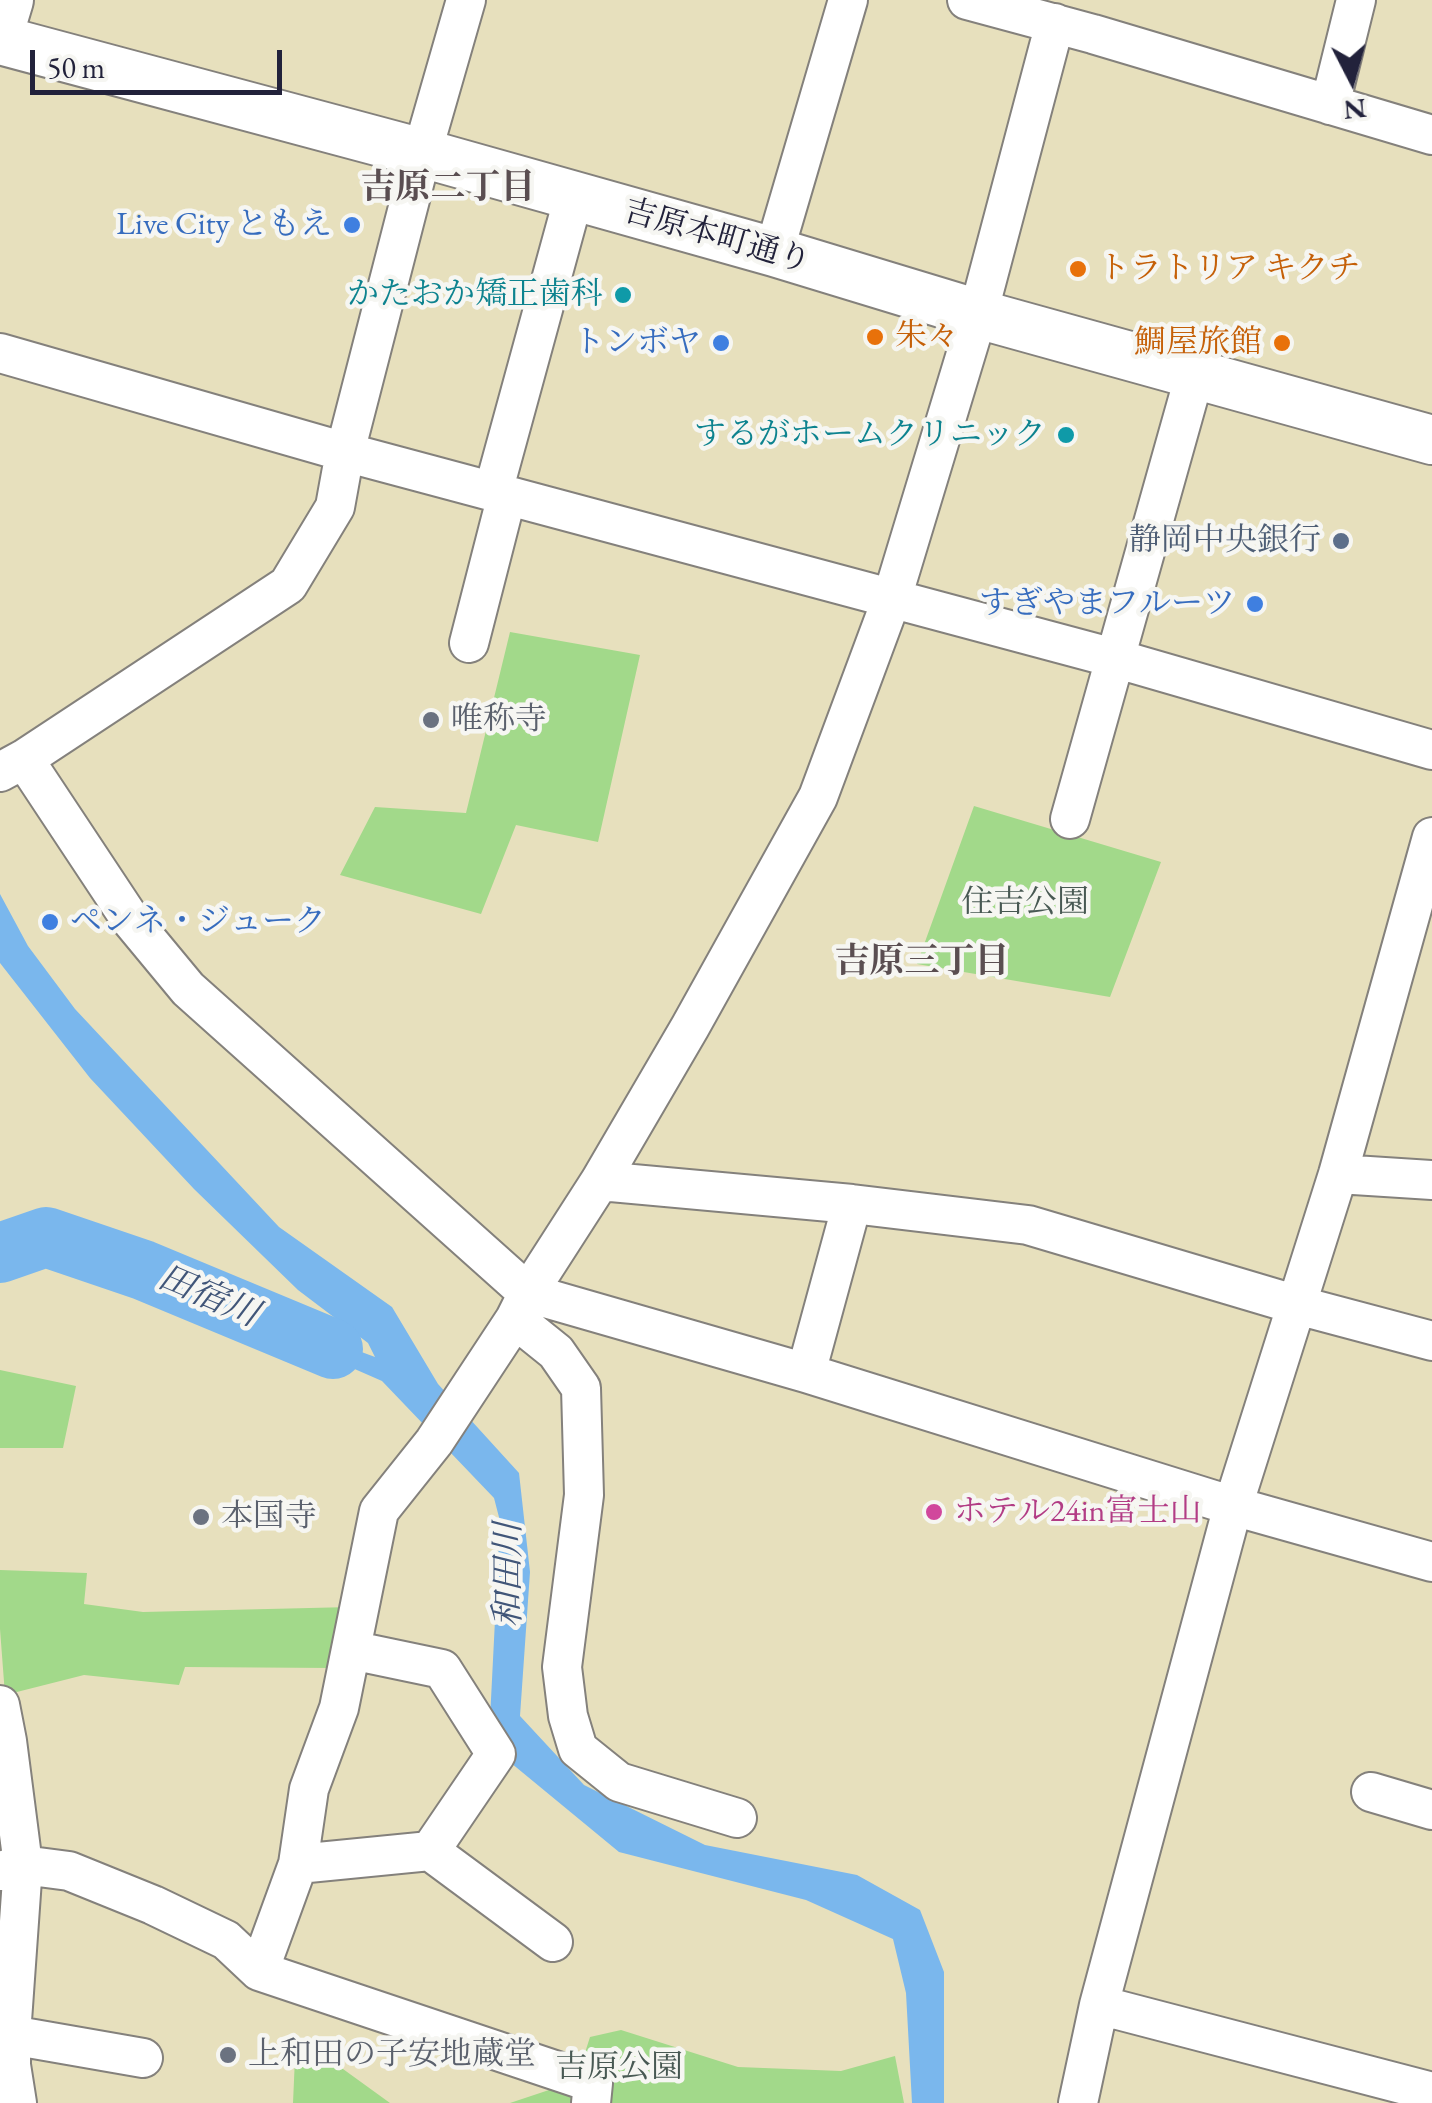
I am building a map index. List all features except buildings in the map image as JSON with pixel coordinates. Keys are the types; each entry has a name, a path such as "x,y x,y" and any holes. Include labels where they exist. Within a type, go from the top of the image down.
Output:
{"main road":[{"path":"0,30 9,0"},
{"name":"吉原本町通り","path":"0,40 422,153 1432,440"}],"street":[{"path":"466,0 422,153 345,452 335,507 288,585 12,766 188,989 522,1306 581,1388 584,1495 562,1667 568,1716 578,1749 619,1782 737,1818"},
{"path":"774,252 848,0"},
{"path":"967,0 1055,24 1098,17 1330,105 1432,135"},
{"path":"1330,105 1356,0"},
{"path":"258,1971 298,1864 309,1789 339,1708 379,1511 461,1402 600,1181 818,797 892,598 978,314 1055,24"},
{"path":"469,643 500,493 574,196"},
{"path":"0,353 345,452 1114,658 1432,750"},
{"path":"1070,819 1195,374"},
{"path":"1078,2103 1099,2005 1233,1506 1338,1174 1432,837"},
{"path":"1338,1174 1432,1180"},
{"path":"600,1181 1028,1225 1432,1341"},
{"path":"806,1373 852,1204"},
{"path":"522,1306 806,1373 1233,1506 1432,1562"},
{"path":"352,1650 442,1669 496,1754 430,1851"},
{"path":"0,1705 7,1741 12,1868 11,2065 17,2103"},
{"path":"1370,1792 1432,1810"},
{"path":"298,1864 430,1851 552,1942"},
{"path":"12,1868 69,1872 153,1904 226,1940 258,1971 593,2082 591,2103"},
{"path":"1099,2005 1432,2092"},
{"path":"12,2035 143,2058"}],"green space":[{"path":"510,632 640,655 598,842 516,825 481,914 340,875 375,807 466,813"},
{"name":"住吉公園","path":"974,806 1161,862 1110,997 917,964"},
{"path":"0,1370 76,1386 63,1448 0,1448"},
{"path":"0,1570 87,1573 84,1604 143,1612 351,1607 333,1668 185,1667 179,1685 84,1675 5,1695"},
{"name":"吉原公園","path":"621,2030 738,2067 841,2071 895,2056 904,2103 510,2103 576,2081 590,2037"},
{"path":"296,2035 390,2103 293,2103"}],"water":[{"name":"和田川","path":"0,894 28,946 75,1009 279,1227 392,1307 438,1384 519,1473 530,1572 520,1716 584,1785 705,1845 857,1875 920,1910 944,1972 944,2103 912,2103 906,1993 893,1939 806,1900 619,1852 511,1763 490,1719 500,1521 494,1498 382,1381 254,1325 259,1314 375,1357 368,1343 298,1290 194,1189 90,1078 0,963"}],"waterway":[{"name":"田宿川","path":"0,1253 46,1237 143,1270 333,1349"}],"place":[{"name":"Live City ともえ","path":"352,225"},
{"name":"トラトリア キクチ","path":"1078,269"},
{"name":"かたおか矯正歯科","path":"623,295"},
{"name":"朱々","path":"875,337"},
{"name":"トンボヤ","path":"721,343"},
{"name":"鯛屋旅館","path":"1282,343"},
{"name":"するがホームクリニック","path":"1066,435"},
{"name":"静岡中央銀行","path":"1341,541"},
{"name":"すぎやまフルーツ","path":"1255,604"},
{"name":"唯称寺","path":"431,720"},
{"name":"ペンネ・ジューク","path":"50,922"},
{"name":"ホテル24in富士山","path":"934,1512"},
{"name":"本国寺","path":"201,1517"},
{"name":"上和田の子安地蔵堂","path":"228,2055"}],"district":[{"name":"吉原二丁目","path":"448,188"},
{"name":"吉原三丁目","path":"922,962"}]}
